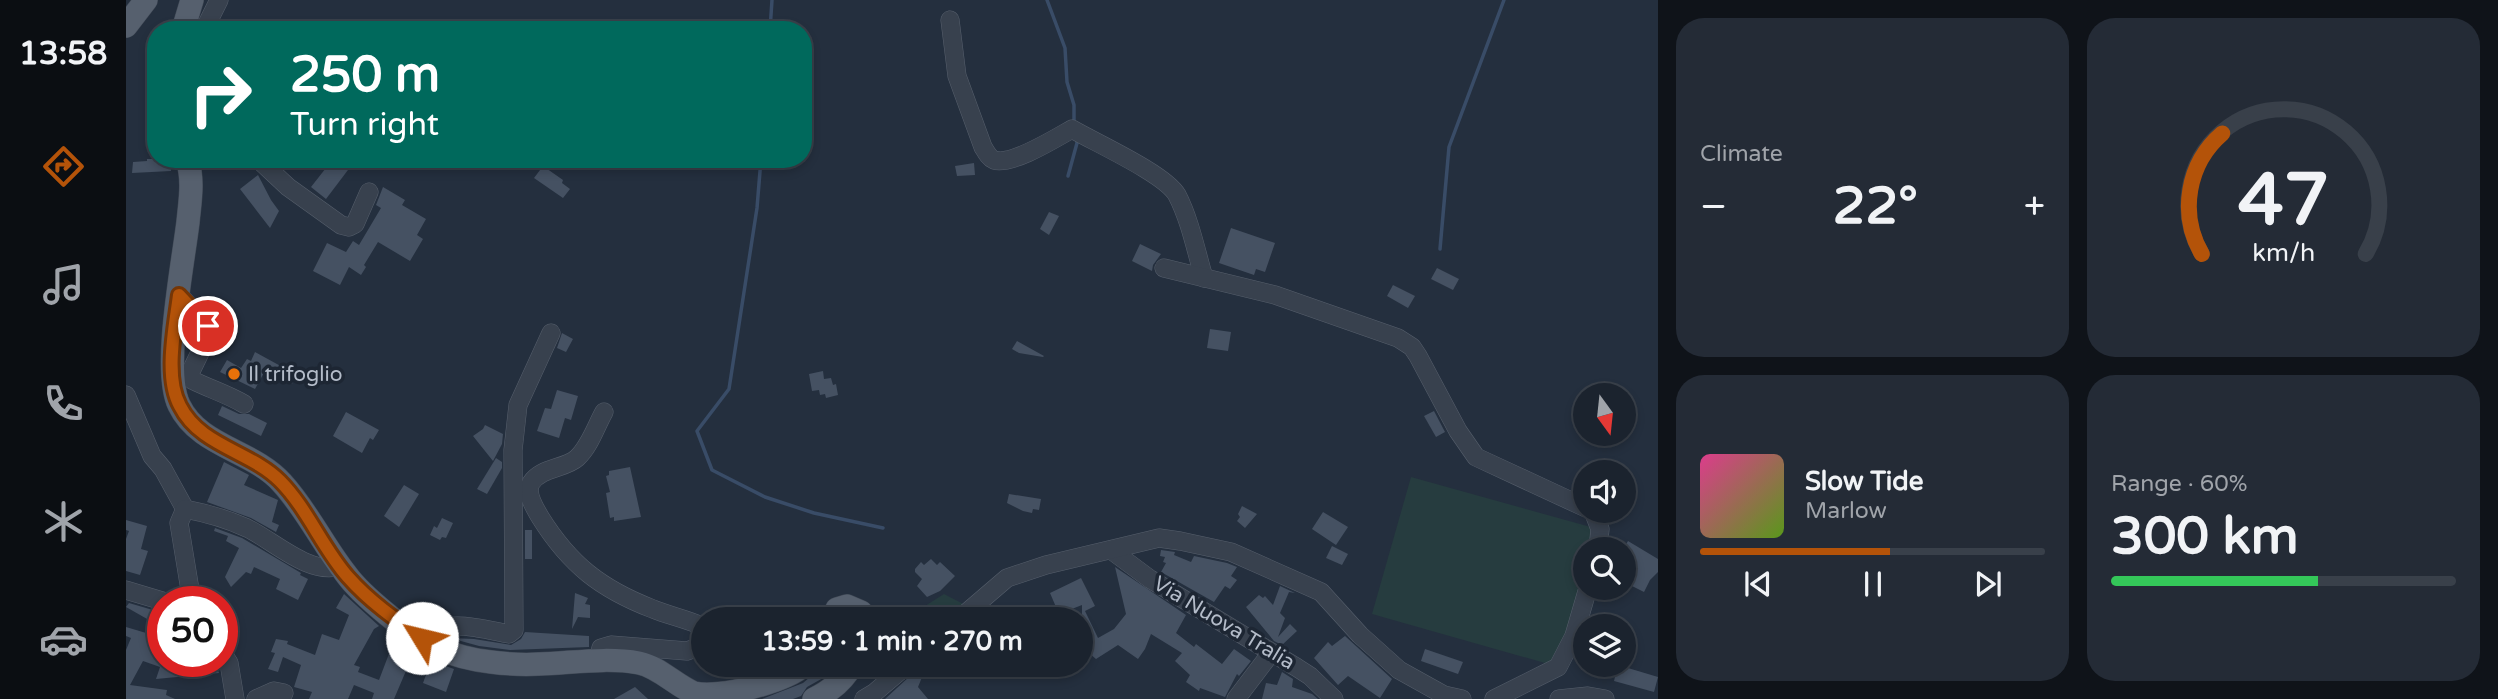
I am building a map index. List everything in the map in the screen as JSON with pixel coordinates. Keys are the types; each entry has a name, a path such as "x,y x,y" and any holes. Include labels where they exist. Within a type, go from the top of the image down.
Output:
{"main road":[{"path":"126,26 146,0"},
{"path":"186,21 192,0"},
{"path":"188,168 192,190 173,348 173,384 178,404 192,426 218,443 259,463 282,483 347,576 377,606 433,646 466,658 535,665 598,661 645,664 696,694 710,696 744,690 784,677"},
{"path":"814,699 830,691 845,677"}],"street":[{"path":"208,21 219,0"},
{"path":"950,20 957,76 983,147 990,157 996,161 1012,160 1072,129 1111,149 1176,193 1204,278"},
{"path":"268,168 288,187 349,228 355,225 369,192"},
{"path":"1164,268 1275,295 1398,338 1412,347 1418,356 1458,431 1476,457 1573,502"},
{"path":"179,295 208,326 209,334 190,374 192,380 214,391 221,391 244,404"},
{"path":"422,638 428,633 450,627 462,626 509,635 514,630 513,450 518,405 551,333"},
{"path":"126,395 152,456 185,509 215,515 248,529 314,566 329,570 340,566"},
{"path":"604,412 583,451 575,460 539,475 531,483 531,500 549,530 588,575 616,594 691,622"},
{"path":"185,509 179,523 189,586"},
{"path":"973,607 1007,578 1046,565 1159,538 1231,552 1321,592 1360,635 1399,670 1444,695 1462,699"},
{"name":"Via Nuova Tralia","path":"1111,550 1150,579 1310,676 1334,699"},
{"path":"126,590 147,596"},
{"path":"1494,699 1558,667 1574,636 1584,600"},
{"path":"598,661 601,648 611,645 691,650"},
{"path":"1236,699 1271,653"},
{"path":"231,677 235,699"},
{"path":"864,699 893,677"},
{"path":"256,699 274,691 284,693"},
{"path":"1559,699 1588,696 1605,699"}],"green space":[{"path":"1411,477 1598,529 1596,537 1573,537 1573,600 1577,600 1559,667 1372,614"},
{"path":"944,594 969,607 924,607"}],"building":[{"path":"147,161 147,168 171,168 171,171 132,173 133,162"},
{"path":"974,163 975,175 957,176 955,166"},
{"path":"326,168 349,168 326,199 311,187"},
{"path":"542,168 546,168 563,180 562,183 570,189 563,198 534,178"},
{"path":"258,175 279,211 270,228 240,189"},
{"path":"383,187 405,200 402,205 426,219 417,235 423,239 410,261 378,242 361,275 349,267 340,285 313,271 327,243 346,252 353,241 359,245 381,208 376,205"},
{"path":"1049,212 1059,216 1049,235 1040,229"},
{"path":"1231,228 1275,243 1265,272 1256,269 1254,275 1219,263"},
{"path":"1140,244 1161,254 1152,271 1132,261"},
{"path":"1437,268 1459,279 1453,290 1431,279"},
{"path":"1393,285 1415,296 1408,308 1387,296"},
{"path":"1210,329 1231,332 1228,351 1207,348"},
{"path":"562,333 573,339 566,352 557,348"},
{"path":"1017,341 1044,356 1019,353 1012,349"},
{"path":"255,352 297,375 292,384 266,369 255,389 220,372 227,360 241,368 247,359 251,361"},
{"path":"823,371 824,379 831,378 833,385 836,384 838,395 826,398 825,394 820,395 819,390 812,391 809,374"},
{"path":"557,390 578,396 571,420 565,418 559,438 537,431 545,408 551,409"},
{"path":"222,406 267,423 261,436 218,415"},
{"path":"1434,411 1445,432 1436,437 1424,416"},
{"path":"346,412 379,430 373,440 370,438 362,453 333,436"},
{"path":"485,425 503,434 502,444 493,461 473,436"},
{"path":"496,458 502,462 502,468 487,494 477,489"},
{"path":"224,462 249,475 244,485 278,500 272,522 279,525 276,532 251,518 207,502"},
{"path":"630,467 641,517 614,521 614,517 610,518 606,493 610,492 606,476 609,471"},
{"path":"404,485 419,494 399,527 384,516"},
{"path":"1009,494 1041,499 1039,510 1033,509 1032,513 1007,503"},
{"path":"1242,506 1257,514 1245,528 1237,521"},
{"path":"1323,512 1348,527 1336,545 1312,529"},
{"path":"442,518 453,523 446,538 442,537 440,540 430,535"},
{"path":"126,520 147,526 141,549 148,551 140,575 126,571 126,539 129,531 126,530"},
{"path":"215,528 242,538 301,573 300,575 308,579 298,600 276,589 280,579 254,567 251,574 246,572 230,586 225,577 239,548 226,541 228,536 214,531"},
{"path":"525,530 532,530 532,559 525,559"},
{"path":"1332,546 1348,554 1342,565 1326,558"},
{"path":"1636,546 1658,559 1658,572 1644,592 1636,588"},
{"path":"1161,550 1175,552 1174,555 1191,562 1194,556 1227,563 1237,567 1231,576 1237,580 1230,589 1225,586 1214,602 1161,572 1166,563 1163,562 1165,557 1160,556"},
{"path":"931,559 937,565 940,562 955,576 940,591 927,597 917,586 922,579 915,569 921,562 924,565"},
{"path":"1115,567 1186,615 1176,633 1194,647 1196,644 1222,664 1234,649 1251,661 1239,676 1237,674 1225,697 1200,688 1199,691 1186,682 1190,675 1175,661 1182,653 1151,634 1138,659 1118,645 1096,659 1093,656 1093,628 1098,638 1114,629 1126,614"},
{"path":"1081,578 1095,606 1056,607 1050,593"},
{"path":"1280,586 1295,593 1289,592 1280,613 1285,618 1278,637 1290,624 1297,631 1282,645 1274,641 1246,607 1259,595 1263,598 1265,596 1273,605"},
{"path":"575,593 588,598 585,604 590,605 590,618 578,617 572,629"},
{"path":"344,594 379,626 374,629 354,665 360,667 358,672 379,680 395,638 414,652 394,699 372,699 374,693 354,685 348,699 309,699 312,692 294,687 301,665 283,657 278,672 268,669 275,653 271,652 276,639 288,641 287,644 315,655 322,634 339,640 349,615 336,608"},
{"path":"129,603 147,608 147,619 126,607"},
{"path":"126,627 147,633 147,662 143,661 130,685 167,690 166,695 175,699 126,699 126,650 131,638 126,636"},
{"path":"525,632 589,636 589,647 510,650 479,646 450,638 511,645 521,639"},
{"path":"1345,636 1392,679 1380,698 1348,676 1338,685 1314,658 1328,642 1332,646"},
{"path":"1425,649 1463,662 1458,674 1421,661"},
{"path":"431,661 454,669 446,692 423,683"},
{"path":"1636,670 1658,677 1654,692 1614,681 1615,677 1636,677"},
{"path":"1282,672 1293,679 1292,687 1318,699 1262,699 1266,683 1277,685"},
{"path":"810,677 824,677 807,687 801,696 793,699 762,699 803,683"},
{"path":"909,677 922,677 918,687 928,699 885,699"},
{"path":"635,687 648,699 614,699"}],"waterway":[{"path":"771,21 772,0"},
{"path":"1047,0 1065,48 1067,82 1074,105 1074,123"},
{"path":"1440,249 1449,147 1504,0"},
{"path":"1068,176 1077,143 1076,137"},
{"path":"760,168 757,208 729,389 697,431 712,470 765,497 814,513 883,528"}],"place":[{"name":"Il trifoglio","path":"234,374"}],"route":[{"path":"208,326 179,295 173,348 173,384 178,404 192,426 218,443 259,463 282,483 347,576 377,606 422,638"}]}
